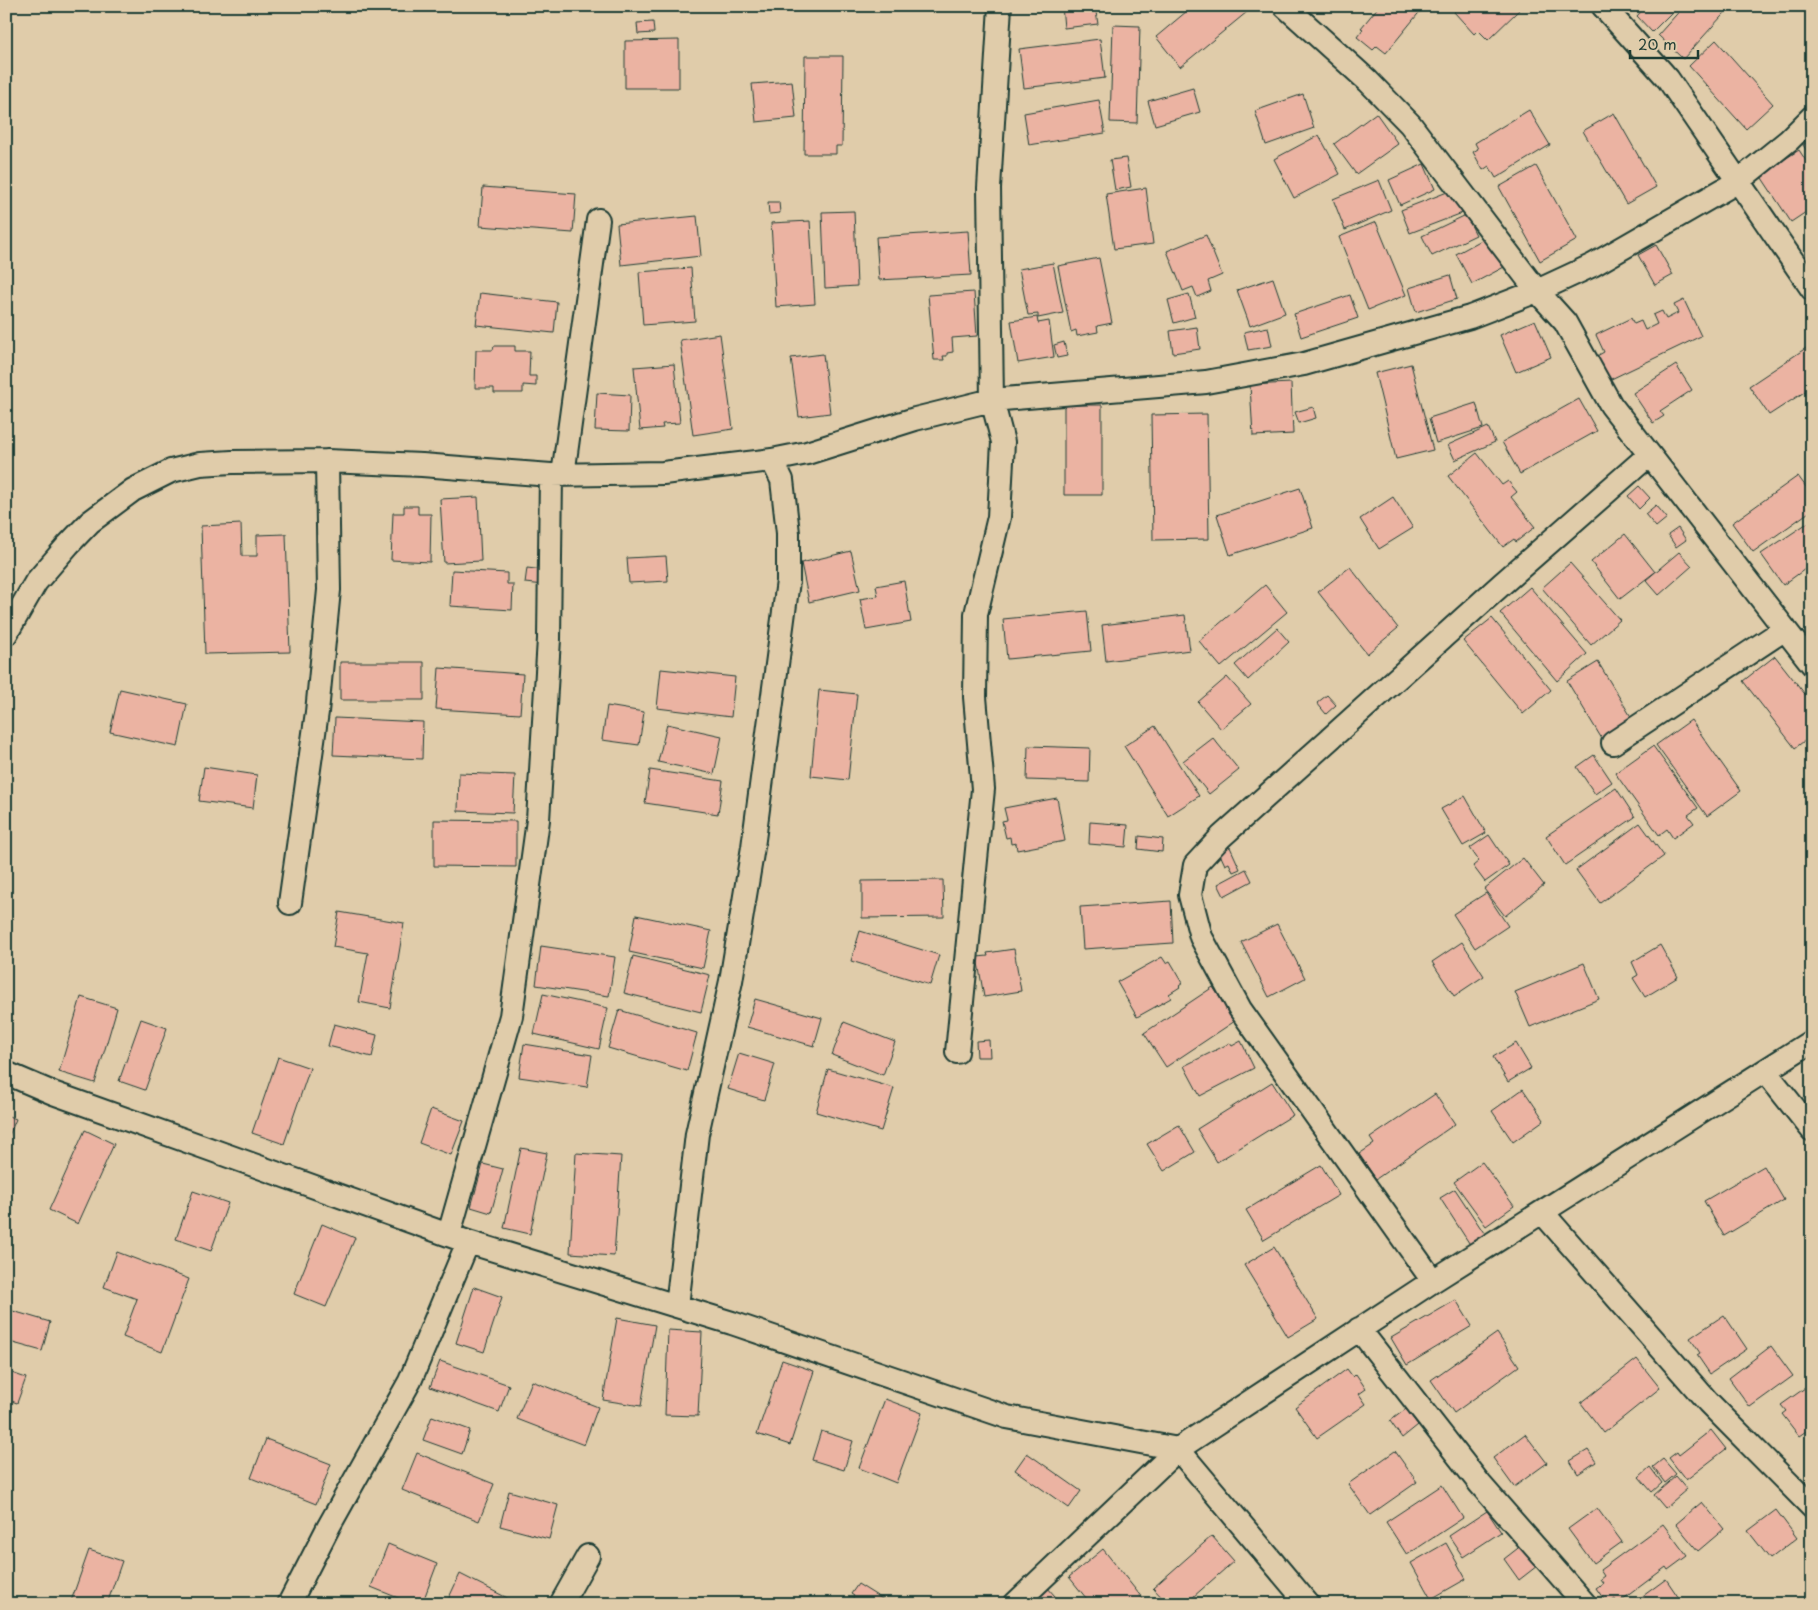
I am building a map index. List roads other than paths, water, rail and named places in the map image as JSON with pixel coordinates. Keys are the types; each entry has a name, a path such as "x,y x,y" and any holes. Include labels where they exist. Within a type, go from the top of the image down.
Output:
{"street":[{"path":"957,1052 983,789 975,697 976,614 999,517 1003,442 992,400 989,188 1000,6"},
{"path":"1285,6 1368,81 1410,124 1537,291 1565,322 1611,405 1812,664"},
{"path":"1603,6 1668,79 1812,289"},
{"path":"6,634 36,582 90,522 133,490 170,471 200,464 327,461 422,465 557,475 663,473 772,460 807,453 915,419 992,400 1206,382 1304,364 1470,317 1537,291 1593,265 1737,182 1789,140 1812,117"},
{"path":"289,1604 329,1526 410,1382 458,1238 511,1016 538,820 557,475 598,220"},
{"path":"1433,1281 1240,1009 1201,937 1190,895 1194,865 1228,830 1649,454"},
{"path":"677,1306 697,1134 731,981 753,847 788,581 788,533 782,480 772,460"},
{"path":"290,903 317,712 329,590 327,461"},
{"path":"1613,743 1785,629"},
{"path":"1015,1604 1178,1449 1433,1281 1812,1041"},
{"path":"1765,1071 1812,1130"},
{"path":"6,1073 54,1093 458,1238 742,1326 1007,1418 1178,1449 1308,1604"},
{"path":"1542,1212 1708,1402 1812,1507"},
{"path":"1359,1329 1480,1484 1585,1604"},
{"path":"561,1604 588,1556"}]}
